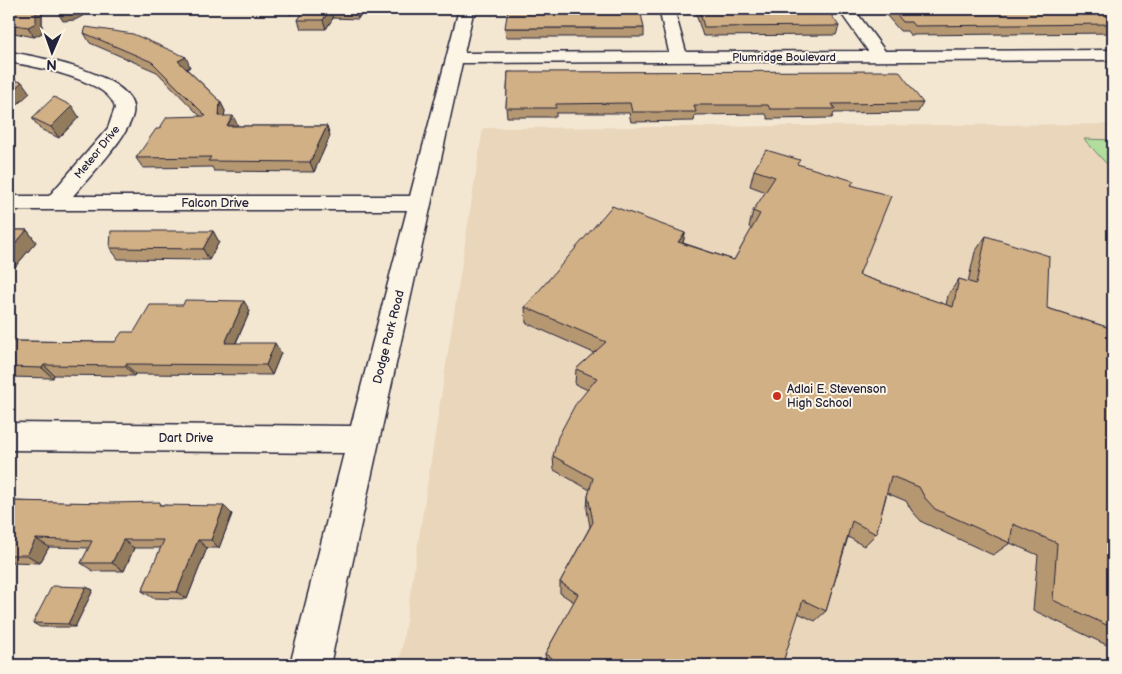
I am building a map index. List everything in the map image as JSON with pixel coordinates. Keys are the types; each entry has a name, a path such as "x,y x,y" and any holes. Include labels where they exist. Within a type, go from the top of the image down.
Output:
{"street":[{"name":"Dodge Park Road","path":"310,665 466,9"},
{"path":"666,9 679,58"},
{"path":"846,9 880,56"},
{"name":"Plumridge Boulevard","path":"454,58 1113,55"},
{"name":"Meteor Drive","path":"9,56 55,66 76,73 107,87 119,96 125,107 122,120 116,131 55,203"},
{"name":"Falcon Drive","path":"9,203 421,203"},
{"name":"Dart Drive","path":"9,436 364,440"}],"shaded area":[{"name":"Adlai E. Stevenson High School","path":"1113,124 1113,665 399,665 483,128"}],"green space":[{"path":"1084,139 1113,140 1113,171"}],"building":[{"path":"9,9 36,9 36,23 28,27 9,24"},
{"path":"56,9 75,9 58,13"},
{"path":"305,9 330,9 323,20 298,20"},
{"path":"508,9 640,9 644,28 505,28"},
{"path":"699,9 827,9 839,26 704,27"},
{"path":"892,9 1113,9 1113,24 914,26 911,22 903,22"},
{"path":"86,27 133,34 186,57 178,61 220,101 219,116 233,116 227,126 327,126 310,162 208,161 211,157 136,158 156,129 159,129 167,117 206,116 152,62 84,33"},
{"path":"899,71 923,103 832,104 835,109 770,109 768,105 694,105 696,112 632,112 630,103 556,104 556,108 506,108 508,72"},
{"path":"9,79 22,82 9,94"},
{"path":"54,97 72,106 51,127 32,118"},
{"path":"766,150 800,160 797,164 854,181 851,185 891,196 859,275 953,307 959,279 976,284 986,236 1049,256 1047,308 1113,329 1113,628 1053,600 1057,543 1013,524 1010,543 935,509 925,498 919,487 891,476 876,534 852,521 826,611 803,600 782,665 562,665 545,654 578,594 560,582 593,522 588,496 593,478 553,456 558,437 575,405 597,378 576,369 606,342 525,307 612,206 685,233 678,242 734,260 760,214 753,211 775,177 754,170"},
{"path":"9,230 27,230 9,251"},
{"path":"111,231 213,231 203,249 110,248"},
{"path":"185,300 244,301 225,343 275,343 266,365 126,364 125,366 44,365 42,368 9,367 9,341 115,342 122,332 134,332 150,305 183,305"},
{"path":"9,501 160,502 159,505 224,506 211,540 198,540 177,592 142,591 164,540 123,540 112,563 81,563 92,541 36,539 27,555 9,555"},
{"path":"52,586 86,587 68,624 33,623"}],"place":[{"name":"Adlai E. Stevenson High School","path":"777,396"}]}
